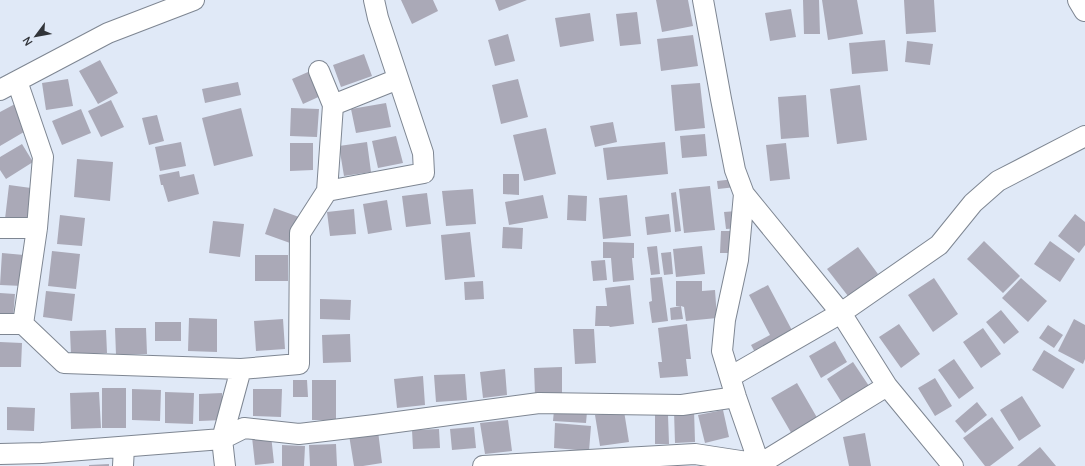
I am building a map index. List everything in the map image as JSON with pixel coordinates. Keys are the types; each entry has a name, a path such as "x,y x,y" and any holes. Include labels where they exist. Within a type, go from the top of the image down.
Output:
{"main road":[{"path":"1079,0 1085,10"}],"street":[{"path":"0,90 108,33 194,0"},
{"path":"327,191 424,173 423,153 378,18 374,0"},
{"path":"703,0 735,170 744,194 841,313 887,386 953,466"},
{"path":"0,324 23,324 64,363 241,369 300,364 300,233 327,191 333,105 319,71"},
{"path":"333,105 398,79"},
{"path":"17,81 43,157 37,228 23,324"},
{"path":"730,377 841,313 939,244 973,203 998,181 1085,136"},
{"path":"744,194 738,260 725,320 722,351 736,397 760,465"},
{"path":"0,228 37,228"},
{"path":"225,466 222,439 241,369"},
{"path":"483,466 695,454 760,465 887,386"},
{"path":"0,454 42,453 123,456 222,439 244,428 299,434 539,403 682,405 736,397"}],"building":[{"path":"401,0 433,0 438,11 412,24"},
{"path":"495,0 527,0 499,11"},
{"path":"656,0 688,0 693,26 662,32"},
{"path":"803,0 819,0 820,34 804,34"},
{"path":"822,0 857,0 863,34 828,40"},
{"path":"904,0 934,0 936,32 906,34"},
{"path":"791,9 796,37 770,41 765,13"},
{"path":"637,12 641,44 620,46 616,14"},
{"path":"590,13 594,41 560,47 555,18"},
{"path":"508,34 515,61 495,66 488,40"},
{"path":"693,35 698,66 661,71 657,39"},
{"path":"885,40 888,71 852,74 849,43"},
{"path":"907,41 933,44 930,65 905,62"},
{"path":"364,54 372,76 341,87 333,65"},
{"path":"100,60 118,93 98,104 79,71"},
{"path":"315,69 325,94 303,104 292,79"},
{"path":"68,79 73,106 46,110 42,83"},
{"path":"518,79 528,117 501,124 492,85"},
{"path":"238,82 241,95 205,103 202,89"},
{"path":"700,83 705,128 675,131 671,85"},
{"path":"860,85 867,140 837,144 830,89"},
{"path":"806,95 809,137 781,139 778,97"},
{"path":"111,100 124,127 101,137 88,111"},
{"path":"386,103 391,127 356,133 351,109"},
{"path":"15,104 29,129 0,146 0,112"},
{"path":"241,108 253,156 214,166 202,118"},
{"path":"291,108 319,109 317,137 290,136"},
{"path":"81,109 91,133 62,145 52,121"},
{"path":"157,115 164,141 149,145 142,118"},
{"path":"613,122 617,142 595,147 590,126"},
{"path":"546,128 556,174 524,181 513,135"},
{"path":"705,134 707,156 682,158 680,136"},
{"path":"396,136 403,163 378,168 372,141"},
{"path":"181,142 186,166 160,171 155,147"},
{"path":"367,142 371,172 344,176 339,146"},
{"path":"665,142 668,174 607,180 603,148"},
{"path":"290,143 313,143 313,170 290,171"},
{"path":"786,143 790,179 770,181 766,145"},
{"path":"22,144 33,162 6,179 0,170 0,157"},
{"path":"77,159 113,162 110,201 74,197"},
{"path":"179,171 180,177 194,174 199,194 168,202 163,185 161,185 159,175"},
{"path":"503,174 519,174 519,195 503,194"},
{"path":"735,179 736,187 718,189 717,181"},
{"path":"9,185 31,188 27,222 5,219"},
{"path":"710,186 715,230 684,233 679,189"},
{"path":"473,189 476,224 446,226 442,191"},
{"path":"676,192 681,231 675,232 671,193"},
{"path":"427,193 431,224 406,227 402,196"},
{"path":"543,195 548,218 509,225 505,202"},
{"path":"568,195 587,196 586,221 567,220"},
{"path":"627,195 631,236 603,239 599,198"},
{"path":"387,200 392,230 368,234 363,204"},
{"path":"274,208 299,217 290,243 265,234"},
{"path":"354,209 356,234 330,236 327,212"},
{"path":"737,211 739,228 726,229 724,212"},
{"path":"669,214 671,232 647,235 645,217"},
{"path":"1075,214 1085,222 1085,245 1079,253 1058,236"},
{"path":"60,215 85,218 82,246 57,244"},
{"path":"213,221 244,224 240,257 209,253"},
{"path":"503,227 523,228 522,249 502,248"},
{"path":"721,231 735,231 735,253 720,253"},
{"path":"470,232 475,277 445,280 441,235"},
{"path":"984,241 1020,276 1003,293 967,259"},
{"path":"1050,241 1075,259 1060,282 1034,264"},
{"path":"603,242 634,243 634,258 632,258 634,280 613,282 611,258 603,258"},
{"path":"657,246 660,274 651,275 647,247"},
{"path":"702,246 705,274 676,277 673,249"},
{"path":"858,247 878,274 848,296 827,269"},
{"path":"52,251 80,254 76,289 48,286"},
{"path":"671,252 673,274 664,275 661,253"},
{"path":"2,253 24,255 23,286 0,285"},
{"path":"255,255 288,255 288,281 255,281"},
{"path":"605,260 607,280 593,281 591,261"},
{"path":"662,277 668,321 652,323 649,302 652,301 650,278"},
{"path":"934,278 958,314 933,332 908,295"},
{"path":"1021,278 1047,301 1028,322 1002,298"},
{"path":"483,281 484,299 465,300 464,282"},
{"path":"676,281 702,281 702,291 715,290 717,318 686,321 684,307 676,306"},
{"path":"630,285 634,324 610,327 595,326 596,306 607,306 605,288"},
{"path":"768,285 795,336 757,356 751,345 770,335 749,295"},
{"path":"46,291 75,294 72,321 43,317"},
{"path":"0,293 15,294 13,318 0,317"},
{"path":"320,299 351,300 350,320 320,319"},
{"path":"681,306 683,319 671,320 670,308"},
{"path":"1001,310 1019,332 1004,344 986,322"},
{"path":"189,318 217,319 217,352 188,351"},
{"path":"283,319 285,349 256,351 254,321"},
{"path":"1074,319 1085,325 1085,359 1083,364 1058,351"},
{"path":"155,322 181,322 181,341 155,341"},
{"path":"687,324 691,359 686,359 688,376 660,378 658,362 662,362 658,328"},
{"path":"899,324 920,354 901,368 879,337"},
{"path":"1048,325 1063,335 1054,348 1039,338"},
{"path":"115,328 146,328 147,354 116,355"},
{"path":"983,328 1001,354 981,368 963,342"},
{"path":"573,329 594,329 596,363 575,364"},
{"path":"106,330 107,353 71,355 70,331"},
{"path":"350,334 351,362 323,363 322,335"},
{"path":"835,341 847,362 821,378 809,356"},
{"path":"0,342 22,343 21,367 0,367"},
{"path":"1044,350 1075,369 1063,389 1032,370"},
{"path":"954,359 974,388 959,399 938,370"},
{"path":"853,362 871,389 844,406 827,379"},
{"path":"562,367 562,394 535,395 534,368"},
{"path":"505,369 507,395 483,398 480,372"},
{"path":"465,374 467,400 436,402 434,375"},
{"path":"423,376 425,405 397,408 394,379"},
{"path":"935,378 952,406 935,416 918,388"},
{"path":"293,380 307,380 308,397 293,397"},
{"path":"312,380 336,380 336,420 312,420"},
{"path":"797,383 819,421 793,436 771,398"},
{"path":"102,388 126,388 126,428 102,428"},
{"path":"132,389 161,390 160,421 132,420"},
{"path":"253,389 282,389 281,417 253,416"},
{"path":"99,392 101,428 71,429 70,393"},
{"path":"165,392 194,393 193,424 165,423"},
{"path":"222,393 223,420 199,421 199,394"},
{"path":"1022,396 1041,426 1019,441 1000,410"},
{"path":"977,402 987,415 965,433 955,421"},
{"path":"7,407 35,408 34,431 7,430"},
{"path":"554,410 587,412 586,423 553,421"},
{"path":"694,410 695,442 675,443 674,411"},
{"path":"723,410 729,437 705,443 698,415"},
{"path":"624,411 629,442 600,446 595,415"},
{"path":"655,415 668,415 669,444 655,444"},
{"path":"992,417 1014,448 990,466 985,466 963,438"},
{"path":"508,420 512,451 485,454 480,423"},
{"path":"555,423 591,426 589,451 554,448"},
{"path":"474,427 476,448 452,450 450,429"},
{"path":"439,429 440,448 413,449 412,430"},
{"path":"378,431 382,463 354,466 349,435"},
{"path":"865,433 871,466 849,466 843,437"},
{"path":"271,435 274,463 255,465 252,437"},
{"path":"336,444 337,466 310,466 309,445"},
{"path":"282,445 305,446 304,466 282,466"},
{"path":"1040,447 1056,466 1017,466"},
{"path":"109,464 109,466 89,466 89,465"}]}
